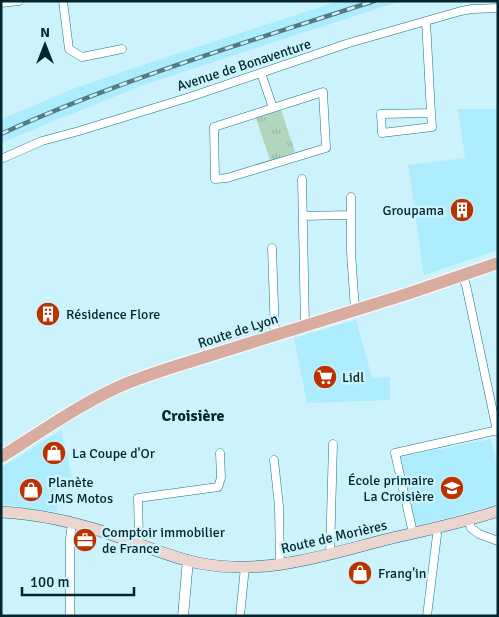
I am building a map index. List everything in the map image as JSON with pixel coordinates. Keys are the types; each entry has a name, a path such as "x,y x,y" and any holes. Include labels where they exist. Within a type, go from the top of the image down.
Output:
{"main road":[{"name":"Route de Lyon","path":"1,457 78,408 118,387 159,371 498,263"},
{"name":"Route de Morières","path":"1,512 41,516 72,523 188,560 215,565 245,567 300,562 498,511"}],"street":[{"path":"1,3 19,1"},
{"path":"63,1 69,49 82,57 122,49"},
{"name":"Avenue de Bonaventure","path":"1,159 42,142 190,97 349,43 472,9 498,8"},
{"path":"426,21 432,113 432,127 382,133 381,114 432,113"},
{"path":"261,73 273,108"},
{"path":"323,92 326,148 227,178 215,179 214,127 273,108 323,92"},
{"path":"302,179 305,325"},
{"path":"351,197 351,252 355,310"},
{"path":"303,216 348,215"},
{"path":"272,248 275,334"},
{"path":"413,533 395,453 497,430 468,294 462,275"},
{"path":"330,554 333,444"},
{"path":"138,544 138,498 218,487 222,478 220,453"},
{"path":"274,460 279,506 280,565"},
{"path":"468,520 471,528 479,534 498,542"},
{"path":"70,616 70,539 72,523"},
{"path":"427,616 437,535 435,528"},
{"path":"183,616 188,560"},
{"path":"240,616 245,567"}],"shaded area":[{"path":"339,1 401,1 146,84 1,143 1,119 78,87"},
{"name":"Groupama","path":"458,109 498,109 498,250 424,275 408,165 465,158"},
{"path":"356,320 372,378 390,377 390,400 307,403 294,338"},
{"path":"61,430 73,482 55,485 57,512 1,505 1,468"},
{"name":"École primaire La Croisière","path":"491,439 498,471 498,504 415,526 401,457"}],"green space":[{"path":"281,110 295,152 270,160 256,118"}],"railway":[{"path":"1,134 46,114 139,79 374,1"}],"place":[{"name":"Groupama","path":"462,210"},
{"name":"Résidence Flore","path":"48,314"},
{"name":"Lidl","path":"325,377"},
{"name":"La Coupe d'Or","path":"54,453"},
{"name":"École primaire La Croisière","path":"452,488"},
{"name":"Planète JMS Motos","path":"31,490"},
{"name":"Comptoir immobilier de France","path":"85,540"},
{"name":"Frang'in","path":"360,573"}],"district":[{"name":"Croisière","path":"193,416"}]}
